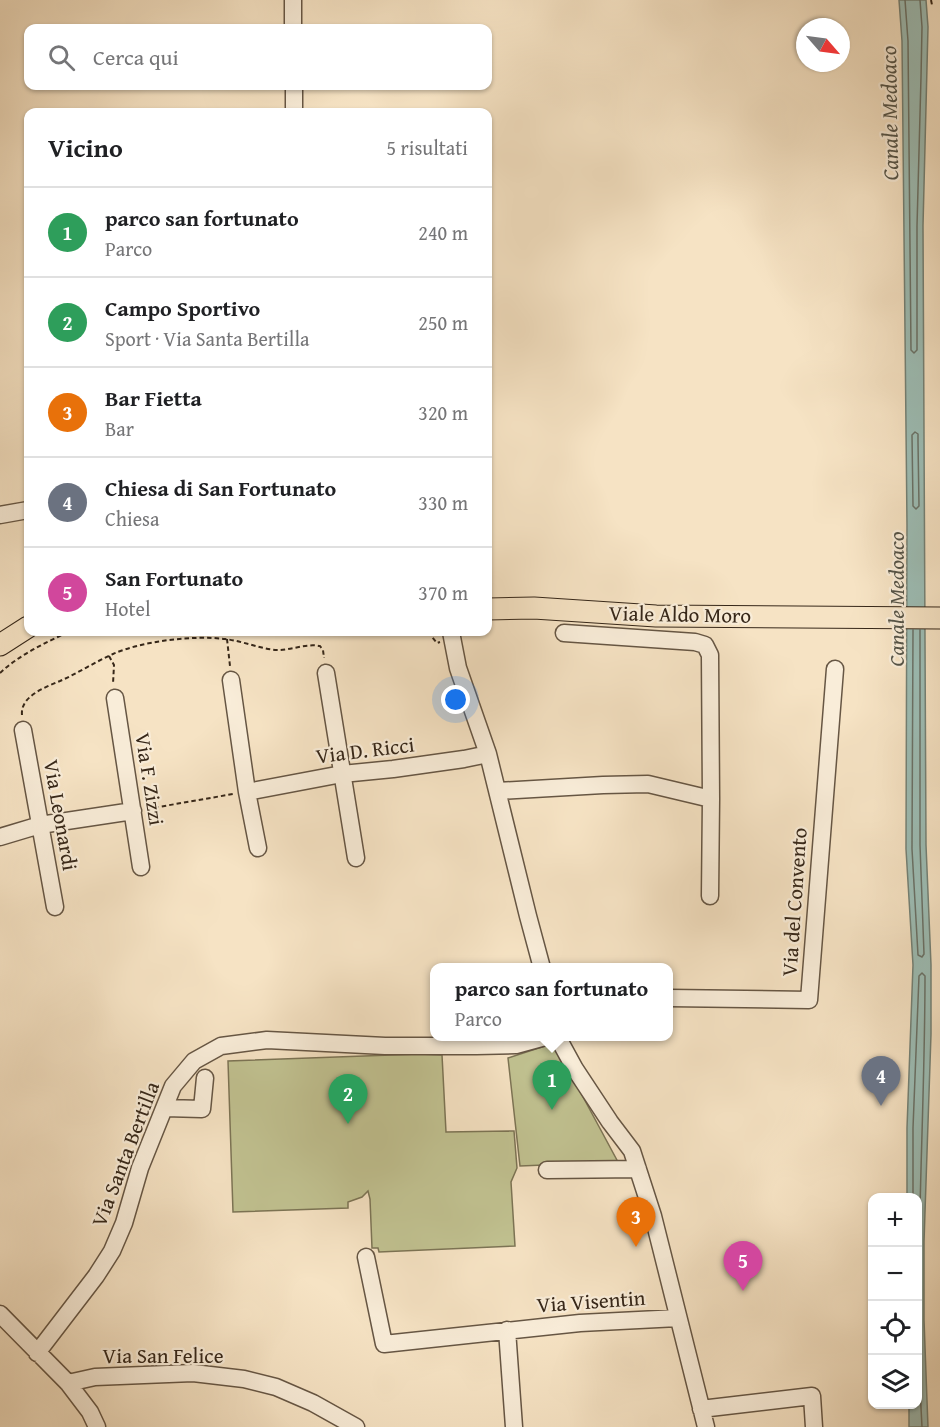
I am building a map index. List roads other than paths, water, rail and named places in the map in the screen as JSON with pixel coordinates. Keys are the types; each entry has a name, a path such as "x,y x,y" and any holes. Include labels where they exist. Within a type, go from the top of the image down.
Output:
{"main road":[{"name":"Viale Aldo Moro","path":"492,600 534,608"},
{"name":"Viale Aldo Moro","path":"492,609 534,608 656,616 940,618"},
{"path":"0,645 24,630"}],"street":[{"path":"293,0 293,24"},
{"path":"294,90 294,108"},
{"path":"0,515 24,511"},
{"path":"564,633 695,642 705,645 710,655 710,896"},
{"path":"451,636 458,668 488,754 541,963"},
{"name":"Via del Convento","path":"673,998 809,1000 834,669"},
{"path":"326,673 356,858"},
{"path":"231,681 247,792 258,848"},
{"name":"Via F. Zizzi","path":"115,698 141,867"},
{"name":"Via Leonardi","path":"23,730 55,907"},
{"name":"Via D. Ricci","path":"247,792 342,774 403,768 488,754"},
{"path":"498,791 603,784 648,784 711,799"},
{"path":"0,837 40,825 133,811"},
{"name":"Via Santa Bertilla","path":"37,1353 96,1276 112,1251 124,1223 140,1168 173,1086 194,1061 221,1046 267,1040 386,1046 516,1045 531,1041"},
{"path":"560,1041 575,1069 632,1151 653,1216 706,1427"},
{"path":"165,1108 202,1109 206,1078"},
{"path":"547,1170 638,1169"},
{"name":"Via Visentin","path":"366,1257 384,1344 580,1323 678,1318"},
{"path":"0,1314 68,1383 90,1412 97,1427"},
{"path":"507,1330 514,1427"},
{"name":"Via San Felice","path":"68,1383 95,1377 193,1373 244,1379 276,1388 313,1403 357,1427"},
{"path":"701,1409 812,1396 814,1427"}],"water":[{"name":"Canale Medoaco","path":"899,0 926,0 928,27 923,226 926,845 931,965 931,1034 924,1242 924,1320 928,1427 909,1427 909,1409 922,1409 922,1193 907,1193 913,965 906,849 907,525 902,41"}],"place":[{"name":"Chiesa di San Fortunato","path":"881,1106"},
{"name":"parco san fortunato","path":"552,1110"},
{"name":"Campo Sportivo","path":"348,1124"},
{"name":"Bar Fietta","path":"636,1247"},
{"name":"San Fortunato","path":"743,1291"}]}
